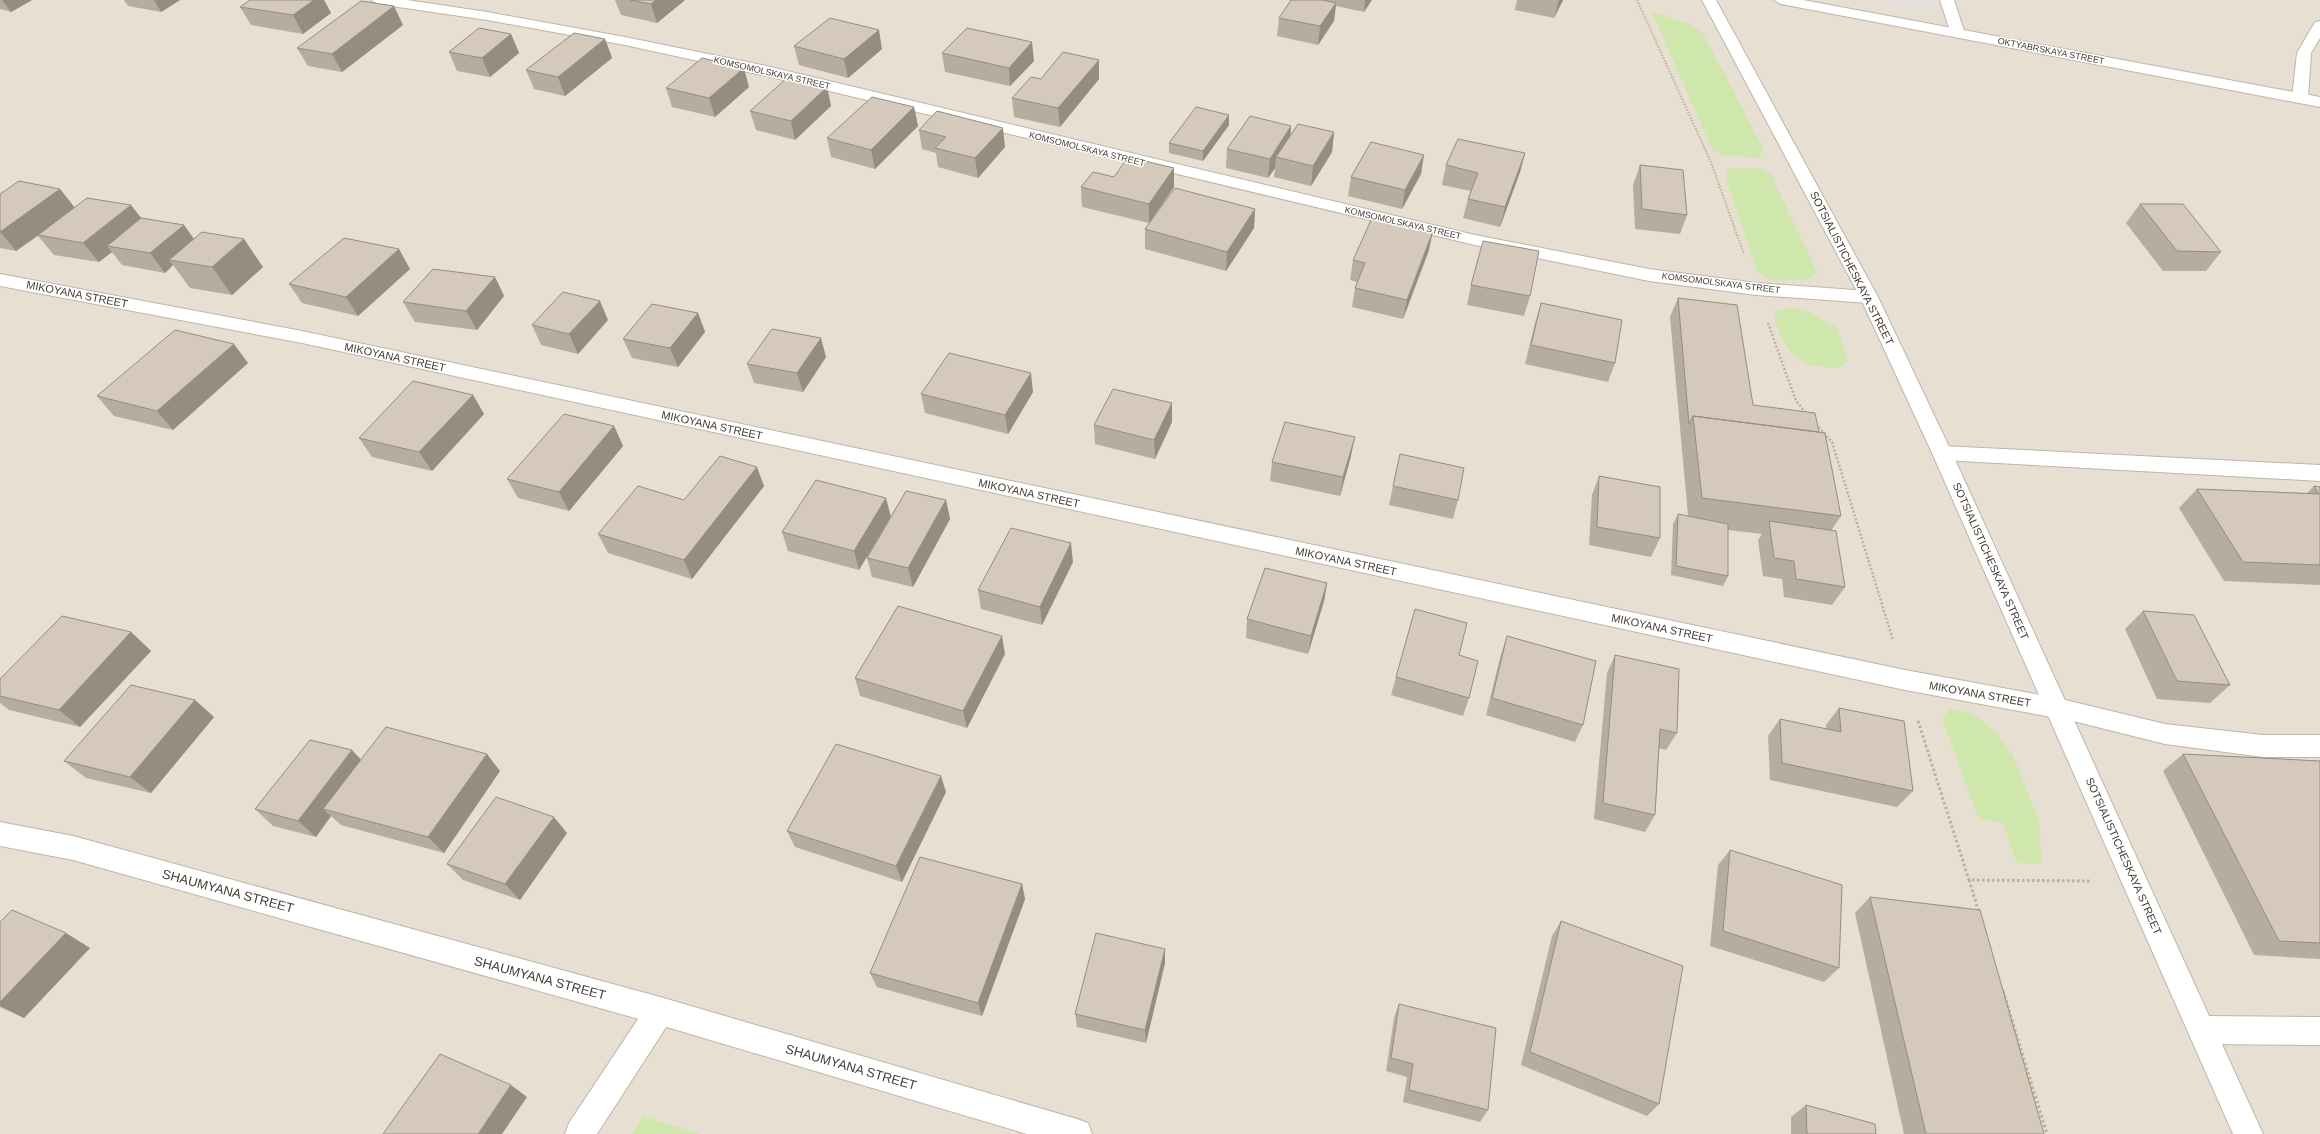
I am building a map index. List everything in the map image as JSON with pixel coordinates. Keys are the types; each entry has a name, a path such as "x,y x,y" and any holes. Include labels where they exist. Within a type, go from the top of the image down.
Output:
{"street":[{"name":"KOMSOMOLSKAYA STREET","path":"378,0 488,16 625,41 770,72 1475,240 1649,275 1756,289 1870,297"},
{"name":"SOTSIALISTICHESKAYA STREET","path":"1709,0 1870,297 2203,1030 2248,1134"},
{"name":"OKTYABRSKAYA STREET","path":"1781,0 2320,102"},
{"path":"1947,0 1958,34"},
{"path":"2300,98 2304,54 2320,25"},
{"name":"MIKOYANA STREET","path":"0,280 302,337 1905,680 2057,708 2165,734 2263,746 2320,746"},
{"path":"1942,453 2320,473"},
{"name":"SHAUMYANA STREET","path":"0,834 73,848 660,1011 1077,1134"},
{"path":"580,1134 660,1011"},
{"path":"2203,1030 2320,1032"}],"path":[{"path":"1637,0 1710,160 1796,401 1832,442 1980,917"},
{"path":"1969,880 2098,881"},
{"path":"2001,985 2047,1134"}],"shaded area":[{"path":"0,0 2320,0 2320,1134 0,1134"},
{"path":"1874,0 1930,0 1934,12"}],"green space":[{"path":"1652,12 1692,25 1704,35 1764,150 1758,158 1721,155 1712,149"},
{"path":"1729,168 1759,168 1771,174 1817,272 1806,280 1770,280 1757,271 1725,177"},
{"path":"1790,307 1811,313 1837,328 1848,361 1839,368 1821,367 1806,363 1794,356 1780,334 1775,316 1775,312"},
{"path":"1950,708 1972,714 1994,730 2013,755 2039,822 2042,864 2017,863 2003,823 1979,819 1942,719"},
{"path":"643,1116 700,1134 632,1134"}],"building":[{"path":"250,0 314,0 293,15 240,7"},
{"path":"630,0 656,0 651,4"},
{"path":"1291,0 1322,0 1336,3 1320,26 1279,18"},
{"path":"361,1 394,6 332,54 297,48"},
{"path":"830,18 879,30 844,59 794,46"},
{"path":"479,28 511,34 482,58 449,52"},
{"path":"967,28 1032,42 1009,68 942,53"},
{"path":"574,33 605,39 558,77 526,70"},
{"path":"1063,52 1099,60 1058,108 1012,98 1031,77 1041,79"},
{"path":"702,58 744,68 709,98 666,88"},
{"path":"787,78 827,87 791,121 750,111"},
{"path":"872,97 914,107 871,150 827,138"},
{"path":"1196,107 1229,115 1203,151 1169,143"},
{"path":"937,111 1003,128 975,158 935,148 946,137 919,130"},
{"path":"1250,116 1291,126 1270,159 1227,149"},
{"path":"1298,124 1334,132 1313,166 1276,157"},
{"path":"1458,139 1525,153 1505,207 1468,199 1478,173 1446,165"},
{"path":"1371,142 1424,155 1405,190 1351,177"},
{"path":"1128,157 1174,168 1149,204 1081,187 1093,172 1114,177"},
{"path":"1640,165 1683,170 1687,215 1642,209"},
{"path":"19,181 60,189 0,232 0,194"},
{"path":"1175,188 1255,209 1227,252 1145,229"},
{"path":"87,198 131,205 83,243 38,235"},
{"path":"2140,204 2183,204 2221,252 2177,251"},
{"path":"141,218 184,225 150,253 107,246"},
{"path":"1372,218 1433,231 1407,300 1355,288 1365,263 1353,260"},
{"path":"202,232 244,239 212,267 169,260"},
{"path":"344,238 399,249 346,297 289,284"},
{"path":"1483,241 1539,251 1530,296 1471,285"},
{"path":"433,269 495,277 466,311 403,302"},
{"path":"563,292 600,301 569,334 532,325"},
{"path":"1678,298 1737,305 1753,405 1815,413 1819,432 1693,416 1689,424"},
{"path":"1541,303 1622,320 1615,363 1531,345"},
{"path":"652,304 698,313 670,348 623,339"},
{"path":"772,329 821,338 797,373 747,364"},
{"path":"175,330 234,344 157,411 97,396"},
{"path":"949,353 1031,373 1005,415 921,394"},
{"path":"413,381 473,395 419,452 359,438"},
{"path":"1113,389 1172,403 1154,440 1094,425"},
{"path":"564,414 614,426 559,492 507,479"},
{"path":"1693,416 1825,433 1841,516 1702,498"},
{"path":"1285,422 1355,437 1343,477 1272,462"},
{"path":"1400,454 1464,468 1458,500 1393,486"},
{"path":"720,456 757,467 684,560 598,534 638,486 684,500"},
{"path":"1599,476 1660,487 1660,538 1597,527"},
{"path":"816,480 886,498 854,551 782,532"},
{"path":"2314,486 2320,487 2320,565 2243,562 2197,489 2319,494"},
{"path":"906,491 946,500 908,568 867,558"},
{"path":"1678,514 1728,524 1728,576 1676,566"},
{"path":"1769,521 1836,531 1845,587 1796,579 1794,561 1774,558"},
{"path":"1011,528 1071,543 1040,607 978,590"},
{"path":"1265,568 1327,583 1311,636 1247,619"},
{"path":"898,606 1002,636 963,711 855,678"},
{"path":"1415,609 1467,623 1459,655 1478,661 1469,698 1396,677"},
{"path":"2143,611 2194,615 2230,685 2177,681"},
{"path":"62,616 131,632 59,710 0,696 0,679"},
{"path":"1507,636 1596,661 1583,725 1492,698"},
{"path":"1615,655 1679,669 1677,733 1660,729 1655,815 1603,803"},
{"path":"131,685 195,700 130,777 64,761"},
{"path":"1839,708 1904,721 1913,791 1782,763 1780,719 1841,732"},
{"path":"386,727 487,754 428,837 323,809"},
{"path":"310,740 352,750 298,821 255,809"},
{"path":"836,744 941,776 896,866 787,831"},
{"path":"2183,754 2320,761 2320,943 2279,941"},
{"path":"496,797 554,817 505,884 447,864"},
{"path":"1730,850 1842,885 1839,968 1723,931"},
{"path":"920,857 1022,884 978,1003 870,973"},
{"path":"1870,897 1980,910 2044,1134 1926,1134"},
{"path":"12,910 66,933 0,1002 0,922"},
{"path":"1561,921 1683,966 1659,1104 1530,1052"},
{"path":"1096,933 1165,949 1145,1030 1075,1014"},
{"path":"1399,1004 1496,1028 1488,1110 1409,1090 1413,1064 1391,1058"},
{"path":"440,1054 511,1085 478,1134 383,1134"},
{"path":"1806,1105 1875,1124 1876,1134 1807,1134"}]}
